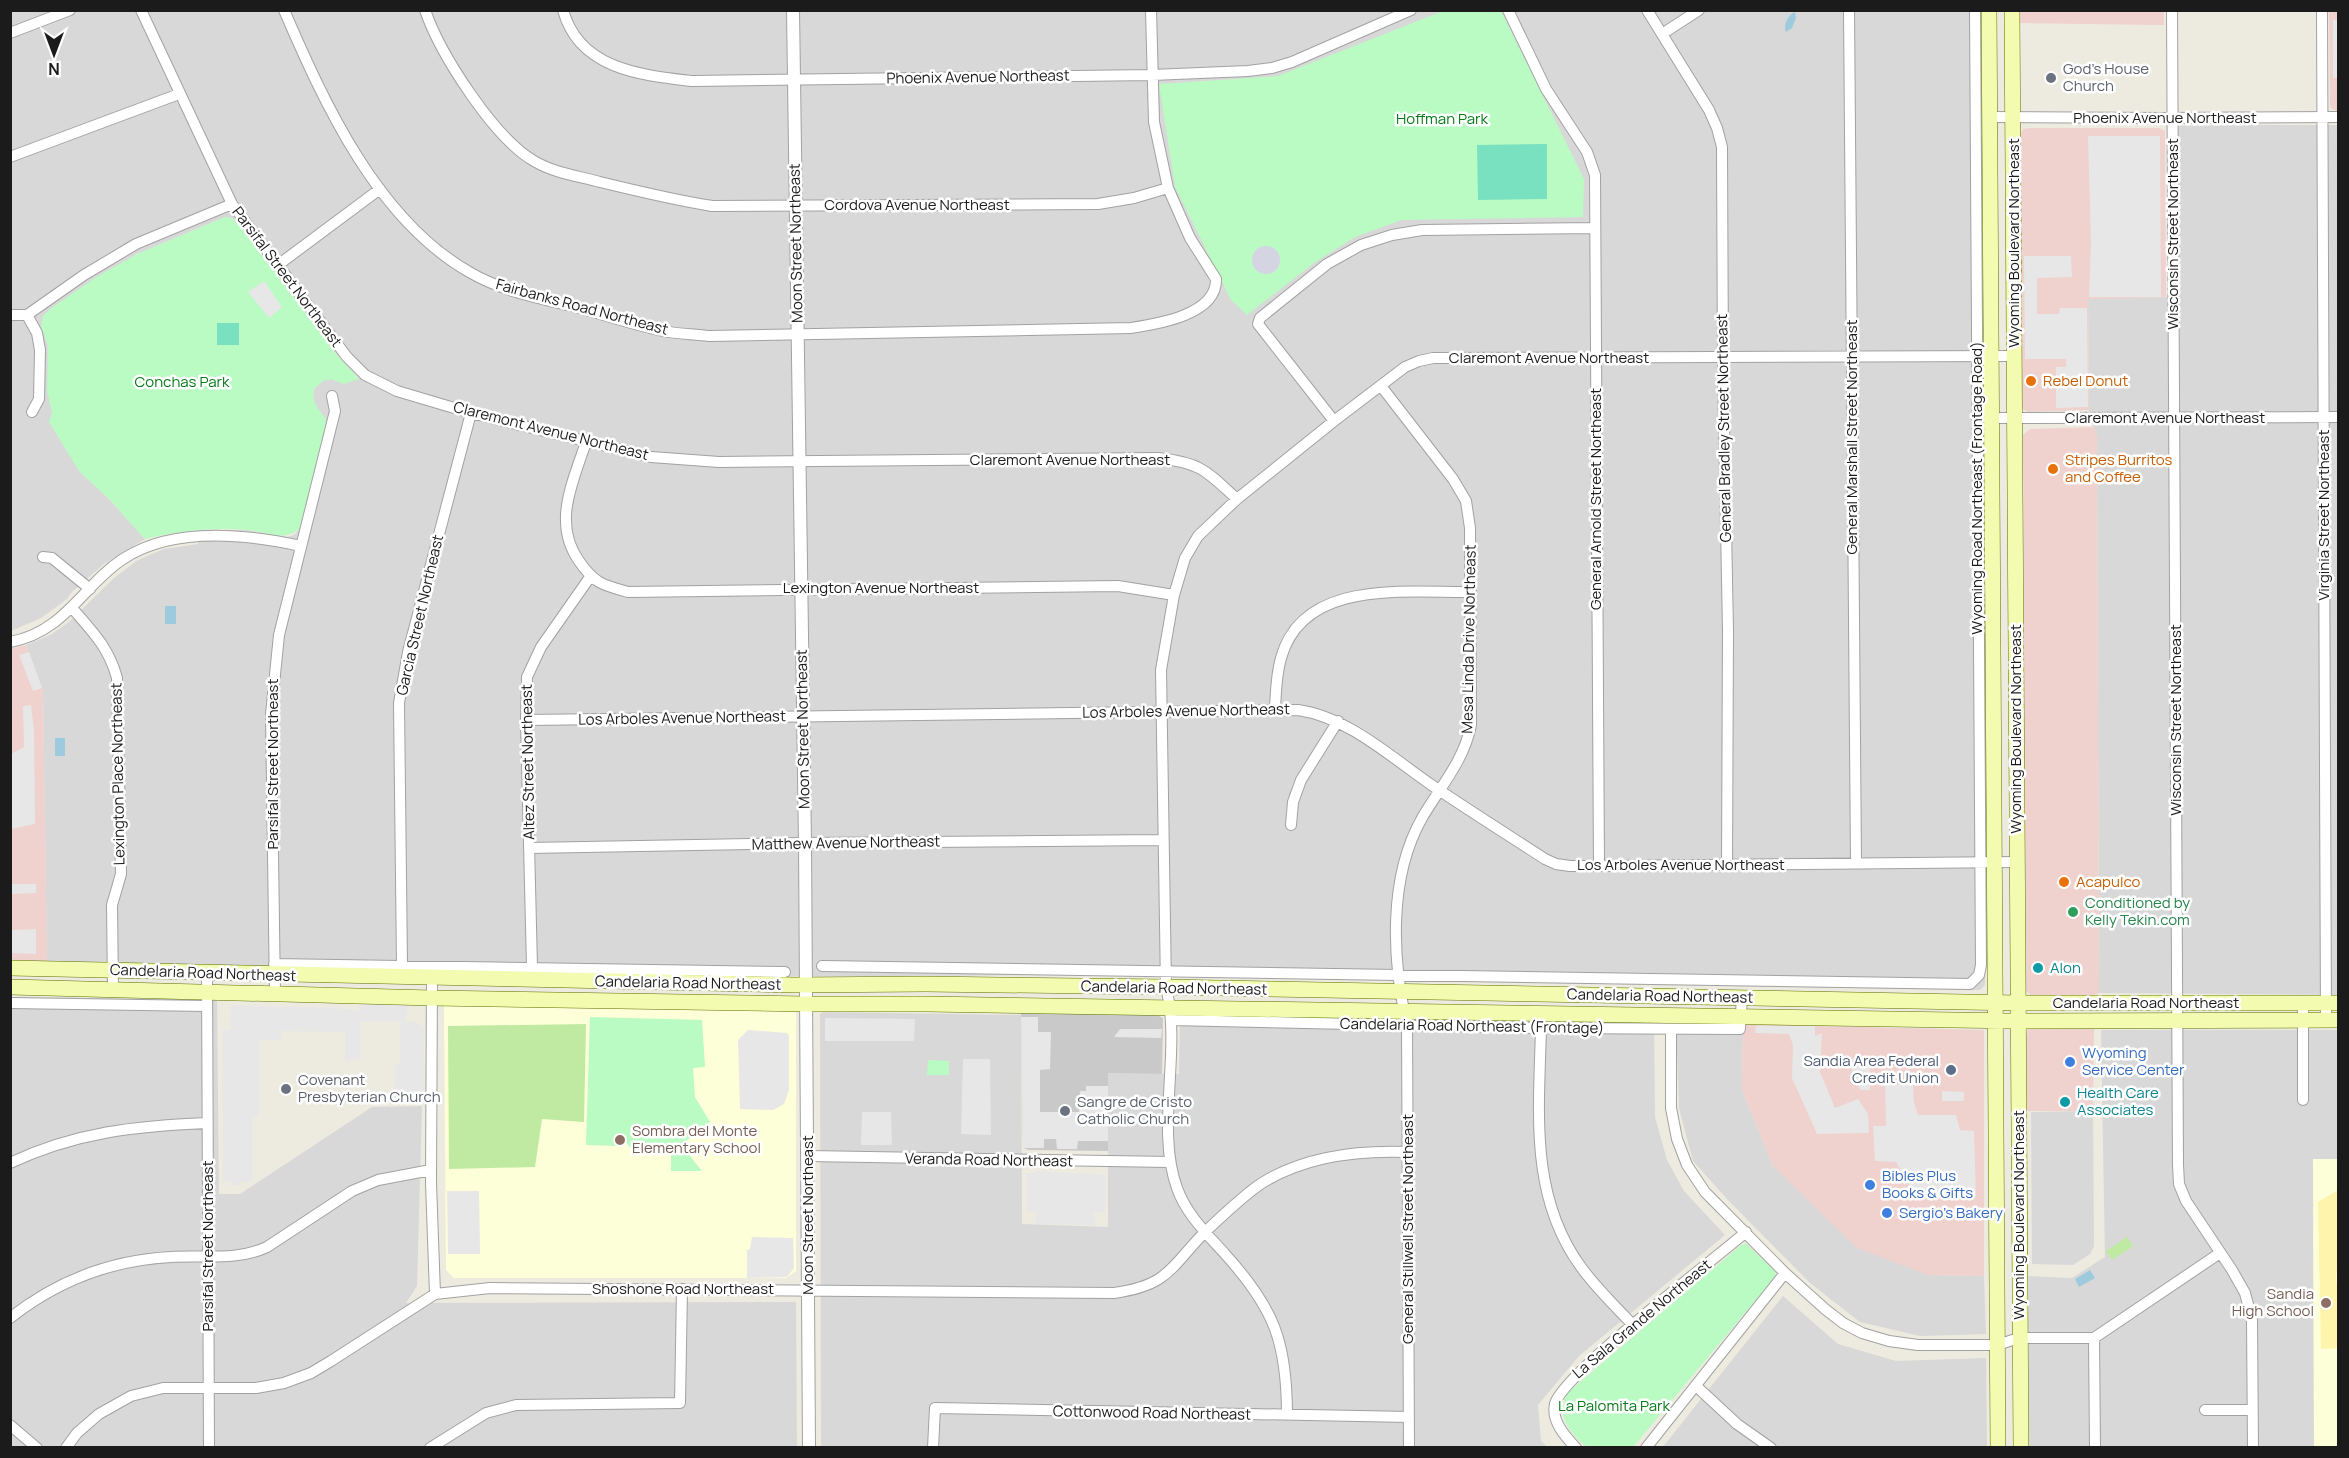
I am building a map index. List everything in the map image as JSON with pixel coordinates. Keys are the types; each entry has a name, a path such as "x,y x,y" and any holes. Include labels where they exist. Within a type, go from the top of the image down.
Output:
{"main road":[{"name":"Wyoming Boulevard Northeast","path":"1989,10 1992,418 1988,862 1995,1003 1998,1448"},
{"name":"Wyoming Boulevard Northeast","path":"2012,10 2021,1448"},
{"name":"Candelaria Road Northeast","path":"10,969 207,973 274,970 432,979 806,985 1166,987 1995,1003 2332,1003"},
{"name":"Candelaria Road Northeast","path":"10,987 113,989 207,999 275,995 927,1004 1171,1014 1405,1018 1742,1016 2018,1021 2332,1020"}],"street":[{"path":"10,33 70,10"},
{"name":"Parsifal Street Northeast","path":"141,10 232,204 347,357 365,375"},
{"name":"Fairbanks Road Northeast","path":"284,10 340,128 380,189 411,227 435,248 471,273 503,288 664,331 709,336 1131,328 1160,324 1180,318 1199,307 1213,294 1216,287 1215,279 1190,238 1168,188"},
{"name":"Cordova Avenue Northeast","path":"425,10 432,30 463,84 508,141 534,161 558,172 712,206 1098,204 1134,198 1168,188"},
{"name":"Phoenix Avenue Northeast","path":"563,10 567,26 577,42 590,54 606,63 659,78 692,81 1152,75 1248,71 1272,68 1292,62 1411,10"},
{"name":"Moon Street Northeast","path":"793,10 805,843 809,1448"},
{"path":"1151,10 1154,122 1168,188"},
{"name":"General Arnold Street Northeast","path":"1508,10 1546,89 1587,152 1595,175 1599,866"},
{"name":"General Bradley Street Northeast","path":"1647,10 1709,110 1722,147 1728,631 1727,865"},
{"path":"1662,34 1699,10"},
{"name":"General Marshall Street Northeast","path":"1849,10 1856,863"},
{"name":"Wyoming Road Northeast (Frontage Road)","path":"1397,976 1960,985 1970,984 1979,975 1988,862 1976,356 1975,10"},
{"name":"Wisconsin Street Northeast","path":"2172,10 2179,1184 2186,1201 2232,1270 2249,1306 2252,1320 2253,1448"},
{"name":"Virginia Street Northeast","path":"2322,10 2324,418 2332,1020"},
{"path":"10,157 179,94"},
{"name":"Phoenix Avenue Northeast","path":"1991,117 2338,117"},
{"path":"278,265 380,189"},
{"path":"10,315 27,315 84,275 136,244 232,204"},
{"path":"1334,421 1260,330 1258,324 1260,318 1327,264 1361,245 1392,235 1422,230 1595,228"},
{"path":"27,315 38,333 40,350 39,399 32,412"},
{"name":"Claremont Avenue Northeast","path":"365,375 397,391 585,442 651,457 719,462 1158,458 1183,461 1206,470 1237,499 1405,367 1433,358 2014,356"},
{"name":"Mesa Linda Drive Northeast","path":"1381,386 1453,479 1466,501 1470,528 1471,725 1461,758 1421,819 1400,876 1397,899 1397,976 1402,991 1405,1018"},
{"name":"Parsifal Street Northeast","path":"275,995 271,714 279,635 335,411 332,396"},
{"name":"Garcia Street Northeast","path":"402,965 399,703 408,652 471,412"},
{"name":"Claremont Avenue Northeast","path":"1992,418 2338,417"},
{"path":"585,442 566,507 564,522 570,547 590,578"},
{"path":"1237,499 1198,536 1185,558 1174,595 1161,670 1165,971 1171,1014 1170,1162 1177,1188 1189,1212 1258,1294 1277,1331 1287,1374 1287,1415"},
{"path":"10,642 37,633 72,608 123,559 156,542 236,535 266,538 301,546"},
{"path":"43,556 52,558 90,589"},
{"name":"Lexington Avenue Northeast","path":"590,578 628,592 801,588 1118,586 1174,595"},
{"name":"Altez Street Northeast","path":"532,967 527,677 541,647 590,578"},
{"path":"1275,709 1276,679 1281,656 1292,635 1309,615 1334,601 1363,594 1471,592"},
{"name":"Lexington Place Northeast","path":"72,608 97,636 111,658 117,678 121,874 112,905 113,989"},
{"name":"Los Arboles Avenue Northeast","path":"526,720 1161,710 1275,709 1318,713 1338,721 1545,859 1556,864 1599,866 2017,862"},
{"path":"1291,825 1293,801 1301,780 1338,721"},
{"name":"Matthew Avenue Northeast","path":"529,848 1162,840"},
{"path":"274,970 402,965 785,972"},
{"path":"822,966 1397,976"},
{"name":"Parsifal Street Northeast","path":"207,973 209,1448"},
{"path":"432,979 432,1170 435,1294"},
{"path":"1742,997 1742,1016"},
{"path":"10,1003 207,999"},
{"path":"2303,1003 2303,1100"},
{"name":"Candelaria Road Northeast (Frontage)","path":"1405,1018 1541,1028 1671,1030 1740,1029 1742,1016"},
{"name":"General Stillwell Street Northeast","path":"1405,1018 1409,1448"},
{"path":"1541,1028 1540,1153 1549,1206 1564,1239 1580,1266 1632,1325"},
{"path":"1671,1030 1671,1108 1677,1139 1687,1165 1705,1192 1785,1273 1825,1310 1862,1333 1889,1341 1918,1345 1997,1345 2019,1338 2094,1338 2220,1253"},
{"path":"10,1163 65,1141 98,1132 140,1126 207,1123"},
{"name":"Shoshone Road Northeast","path":"66,1448 77,1433 99,1414 131,1395 163,1388 256,1388 284,1383 310,1373 435,1294 489,1288 1114,1293 1138,1289 1161,1279 1205,1232 1261,1184 1301,1165 1349,1153 1408,1152"},
{"name":"Veranda Road Northeast","path":"808,1156 1170,1162"},
{"path":"10,1318 34,1299 65,1282 135,1260 243,1256 255,1253 352,1191 378,1180 432,1170"},
{"name":"La Sala Grande Northeast","path":"1575,1447 1557,1424 1555,1404 1560,1393 1570,1381 1632,1325 1746,1232"},
{"path":"1646,1448 1785,1273"},
{"path":"430,1448 486,1413 516,1405 680,1403 682,1289"},
{"path":"2094,1338 2095,1448"},
{"path":"1696,1386 1737,1424 1771,1448"},
{"name":"Cottonwood Road Northeast","path":"933,1448 935,1408 1409,1417"},
{"path":"2205,1410 2252,1410"},
{"path":"10,1425 37,1448"}],"shaded area":[{"path":"10,11 1978,11 1985,650 1985,985 1980,990 1970,990 1076,975 714,977 47,962 43,691 26,645 50,635 69,622 114,578 138,560 164,549 198,544 198,530 248,530 287,537 294,535 300,528 326,426 322,414 315,408 312,400 314,389 322,381 331,379 348,381 359,378 335,353 232,218 218,220 137,254 93,281 45,332 48,340 49,399 64,444 79,471 110,500 145,539 104,564 67,599 41,618 11,631"},
{"path":"2018,11 2164,11 2164,25 2018,23"},
{"path":"2329,11 2338,11 2338,111 2330,106"},
{"path":"2333,20 2338,20 2338,78 2333,78"},
{"path":"2338,125 2338,995 2099,993 2097,434 2095,434 2089,410 2088,298 2179,297 2178,126"},
{"path":"2159,128 2165,131 2166,297 2088,299 2089,410 2028,412 2022,406 2020,136 2023,129"},
{"path":"2088,136 2160,136 2161,297 2089,297 2091,243"},
{"path":"1266,246 1276,250 1280,260 1276,270 1266,274 1256,270 1252,260 1256,250"},
{"path":"2024,256 2071,256 2072,277 2037,278 2037,314 2059,314 2060,308 2087,308 2088,407 2056,408 2056,367 2066,367 2066,359 2025,359"},
{"path":"264,281 282,307 269,318 248,292"},
{"path":"2095,427 2097,434 2099,993 2091,996 2032,996 2026,991 2023,435 2030,429"},
{"path":"26,645 43,691 47,962 11,962 10,649"},
{"path":"29,652 42,688 33,691 19,655"},
{"path":"31,705 34,730 35,824 11,829 11,754 24,747 23,706"},
{"path":"10,884 36,884 36,893 11,894"},
{"path":"36,929 36,954 11,953 11,930"},
{"path":"11,997 217,1000 219,1194 240,1194 372,1107 422,1106 417,1286 406,1303 796,1302 797,1447 11,1448"},
{"path":"359,1003 409,1005 404,1022 416,1022 424,1029 424,1102 395,1102 396,1064 400,1063 400,1022 360,1021 360,1059 345,1061 345,1032 282,1031 281,1040 259,1040 259,1113 252,1120 252,1182 232,1185 232,1182 223,1182 222,1030 230,1030 231,1005 335,1008 359,1011"},
{"name":"Sombra del Monte Elementary School","path":"444,1006 796,1010 796,1271 786,1278 454,1278 446,1270"},
{"path":"823,1012 1021,1015 1022,1224 1108,1227 1108,1073 1179,1074 1180,1014 1654,1024 1655,1117 1667,1160 1684,1191 1725,1235 1579,1356 1538,1405 1541,1441 1547,1447 821,1447 820,1014"},
{"name":"Sangre de Cristo Catholic Church","path":"1021,1012 1157,1015 1163,1018 1162,1074 1108,1073 1108,1151 1023,1148"},
{"path":"1021,1017 1038,1017 1038,1032 1051,1032 1050,1069 1040,1070 1040,1112 1079,1112 1080,1091 1086,1091 1086,1086 1108,1086 1108,1141 1078,1141 1077,1149 1057,1149 1056,1139 1044,1139 1044,1148 1023,1148"},
{"path":"825,1018 915,1019 914,1041 825,1041"},
{"path":"1676,1023 1743,1024 1742,1090 1773,1166 1928,1275 1984,1276 1986,1334 1920,1336 1860,1322 1810,1283 1693,1161 1679,1108"},
{"path":"1743,1024 1984,1030 1984,1276 1928,1275 1857,1248 1773,1166 1742,1090"},
{"path":"1756,1026 1815,1026 1815,1036 1822,1033 1820,1072 1835,1108 1858,1099 1868,1114 1869,1133 1817,1134 1792,1078 1793,1045 1789,1034 1755,1033"},
{"path":"2033,1026 2094,1026 2093,1111 2027,1111 2026,1036 2028,1029"},
{"path":"1120,1029 1162,1029 1161,1038 1114,1037"},
{"path":"748,1030 787,1033 789,1036 789,1090 784,1104 773,1110 740,1109 738,1040"},
{"path":"2101,1030 2338,1030 2338,1159 2313,1159 2314,1447 2029,1447 2028,1276 2072,1278 2105,1257"},
{"path":"963,1059 990,1059 991,1135 961,1134"},
{"path":"1870,1064 1870,1090 1860,1090 1856,1079 1852,1080 1852,1065"},
{"path":"1885,1085 1913,1085 1914,1102 1918,1115 1956,1115 1960,1130 1974,1131 1976,1196 1919,1197 1915,1195 1896,1162 1875,1161 1873,1126 1886,1126"},
{"path":"1942,1091 1964,1092 1964,1101 1942,1101"},
{"path":"2093,1111 2094,1246 2090,1254 2073,1265 2032,1264 2031,1112"},
{"path":"862,1112 891,1112 892,1145 861,1145"},
{"name":"Sandia High School","path":"2313,1159 2338,1159 2338,1447 2314,1447"},
{"path":"1036,1171 1106,1175 1105,1212 1094,1212 1095,1225 1036,1224 1036,1212 1026,1211 1026,1173"},
{"path":"447,1191 479,1191 480,1254 448,1254"},
{"path":"752,1237 793,1238 794,1268 787,1277 747,1278 747,1250 750,1249"},
{"path":"1783,1296 1838,1344 1896,1361 1986,1358 1987,1447 1662,1448"}],"green space":[{"name":"Hoffman Park","path":"1443,11 1501,11 1584,179 1583,217 1402,220 1355,237 1314,263 1247,315 1231,300 1175,187 1159,84 1278,76"},
{"path":"1547,144 1547,199 1478,200 1477,145"},
{"name":"Conchas Park","path":"225,217 232,218 238,223 335,353 359,379 344,384 331,379 323,381 314,389 315,403 326,419 326,426 300,528 288,535 234,529 208,529 145,539 110,500 79,471 49,422 52,412 47,391 48,346 41,326 43,316 98,276 137,254"},
{"path":"217,323 239,323 239,345 217,345"},
{"path":"590,1017 702,1020 705,1067 693,1068 695,1097 710,1122 681,1145 702,1171 671,1171 671,1151 632,1150 625,1141 624,1146 586,1145"},
{"path":"586,1024 584,1122 542,1119 535,1167 449,1169 448,1026"},
{"path":"928,1060 949,1061 949,1075 927,1075"},
{"path":"2127,1237 2133,1246 2112,1260 2106,1251"},
{"name":"La Palomita Park","path":"1745,1243 1776,1272 1774,1278 1633,1447 1595,1448 1582,1443 1565,1421 1563,1405 1567,1393"}],"sand":[{"path":"2338,1190 2336,1279 2338,1348 2321,1349 2318,1202"}],"water":[{"path":"1795,12 1796,18 1792,28 1786,32 1787,20"},
{"path":"165,606 176,606 176,624 165,624"},
{"path":"55,738 65,738 65,756 55,756"},
{"path":"2090,1270 2095,1278 2079,1287 2075,1279"}],"place":[{"name":"God's House Church","path":"2051,78"},
{"name":"Rebel Donut","path":"2031,381"},
{"name":"Stripes Burritos and Coffee","path":"2053,469"},
{"name":"Acapulco","path":"2064,882"},
{"name":"Conditioned by Kelly Tekin.com","path":"2073,912"},
{"name":"Alon","path":"2038,968"},
{"name":"Wyoming Service Center","path":"2070,1062"},
{"name":"Sandia Area Federal Credit Union","path":"1951,1070"},
{"name":"Covenant Presbyterian Church","path":"286,1089"},
{"name":"Health Care Associates","path":"2065,1102"},
{"name":"Sangre de Cristo Catholic Church","path":"1065,1111"},
{"name":"Sombra del Monte Elementary School","path":"620,1140"},
{"name":"Bibles Plus Books & Gifts","path":"1870,1185"},
{"name":"Sergio's Bakery","path":"1887,1213"},
{"name":"Sandia High School","path":"2326,1303"}]}
